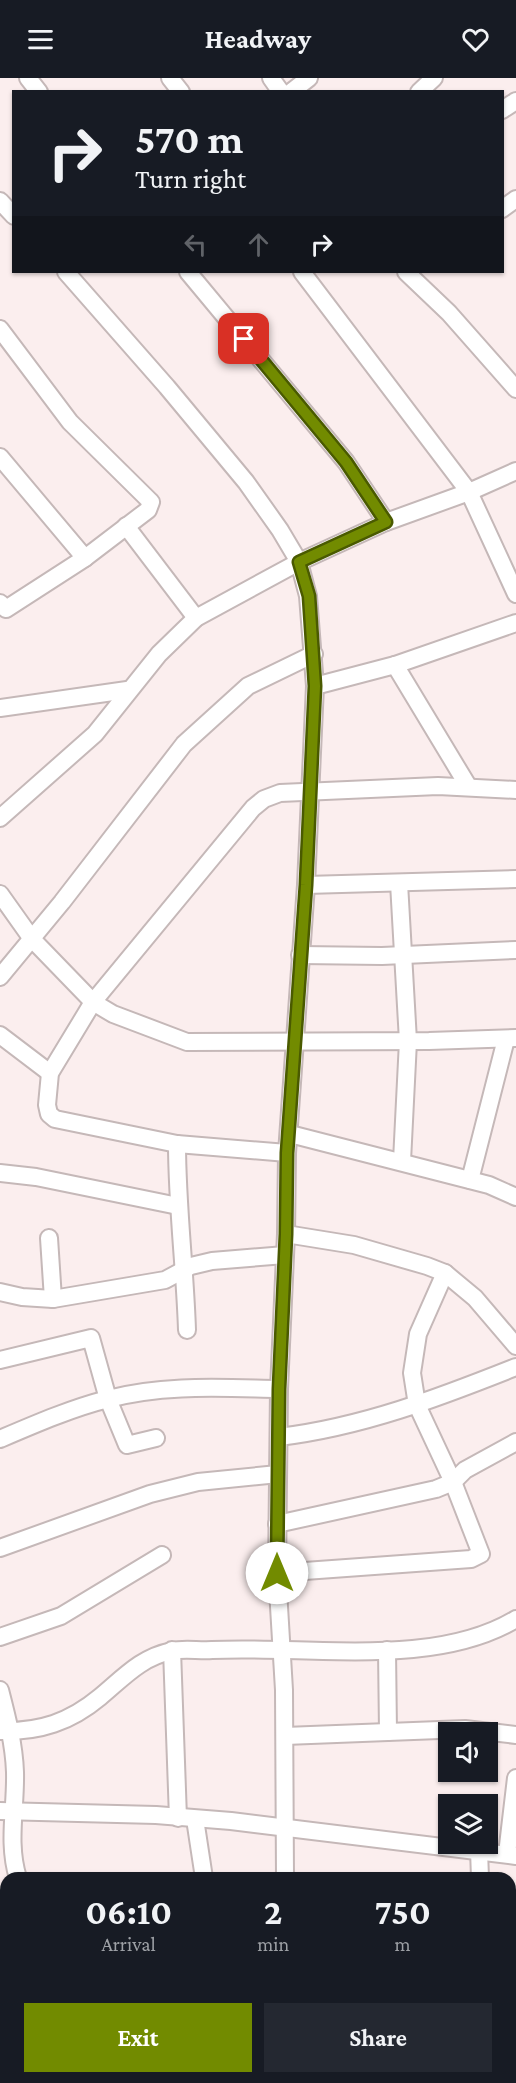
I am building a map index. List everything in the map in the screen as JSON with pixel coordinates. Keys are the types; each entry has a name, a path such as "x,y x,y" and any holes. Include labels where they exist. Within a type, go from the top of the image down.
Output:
{"street":[{"path":"28,78 37,90"},
{"path":"170,78 179,90"},
{"path":"294,90 309,78"},
{"path":"421,90 434,78"},
{"path":"0,201 12,214"},
{"path":"67,273 167,387 246,482 280,530 299,562 309,596 315,654 315,686 306,885 287,1153 279,1389 277,1573 285,1736 285,1872"},
{"path":"189,273 346,462 386,522"},
{"path":"303,273 469,492 516,594"},
{"path":"411,273 516,389"},
{"path":"0,330 70,422 149,498 151,506 85,558 2,609"},
{"path":"0,456 85,558"},
{"path":"0,818 95,734 128,690 174,637 195,618 299,562 386,522 469,492 516,471"},
{"path":"126,526 195,618"},
{"path":"315,686 395,665 516,622"},
{"path":"0,977 184,744 219,709 248,686 315,654"},
{"path":"395,665 468,786"},
{"path":"0,708 128,690"},
{"path":"287,1153 177,1144 55,1119 49,1114 47,1105 50,1073 93,1002 253,808 264,799 280,793 309,791 468,786 516,790"},
{"path":"306,885 516,879"},
{"path":"399,883 408,1041 402,1161"},
{"path":"0,894 32,939 93,1002 113,1014 187,1041 408,1041 511,1038 470,1180"},
{"path":"300,955 402,955 516,950"},
{"path":"0,1035 50,1073"},
{"path":"290,1134 402,1161 470,1180 516,1197"},
{"path":"177,1144 178,1206 185,1269 188,1330"},
{"path":"0,1173 36,1177 178,1206"},
{"path":"286,1234 354,1245 427,1266 445,1274 475,1298 516,1346"},
{"path":"49,1238 54,1299"},
{"path":"0,1292 39,1300 54,1299 165,1280 185,1269 212,1261 285,1255"},
{"path":"277,1573 478,1557 481,1554 453,1482 417,1405 412,1373 413,1353 418,1334 445,1274"},
{"path":"0,1360 88,1337 93,1341 108,1399 128,1446 156,1438"},
{"path":"279,1437 327,1431 417,1405 516,1367"},
{"path":"0,1439 108,1399 163,1389 279,1389"},
{"path":"277,1524 417,1494 453,1482 465,1470 516,1442"},
{"path":"0,1548 150,1494 198,1482 278,1474"},
{"path":"0,1637 61,1616 162,1555"},
{"path":"5,1731 51,1726 73,1717 135,1666 172,1650 387,1650 474,1639 516,1619"},
{"path":"172,1650 187,1818 202,1872"},
{"path":"387,1650 388,1732"},
{"path":"0,1690 5,1731 7,1812 16,1872"},
{"path":"285,1736 465,1729 516,1735"},
{"path":"511,1855 516,1778"},
{"path":"7,1812 187,1818 285,1827 335,1835 438,1846"},
{"path":"479,1854 480,1872"}],"route":[{"path":"244,339 346,462 386,522 299,562 309,596 315,654 315,686 306,885 287,1153 279,1389 277,1573"}]}
